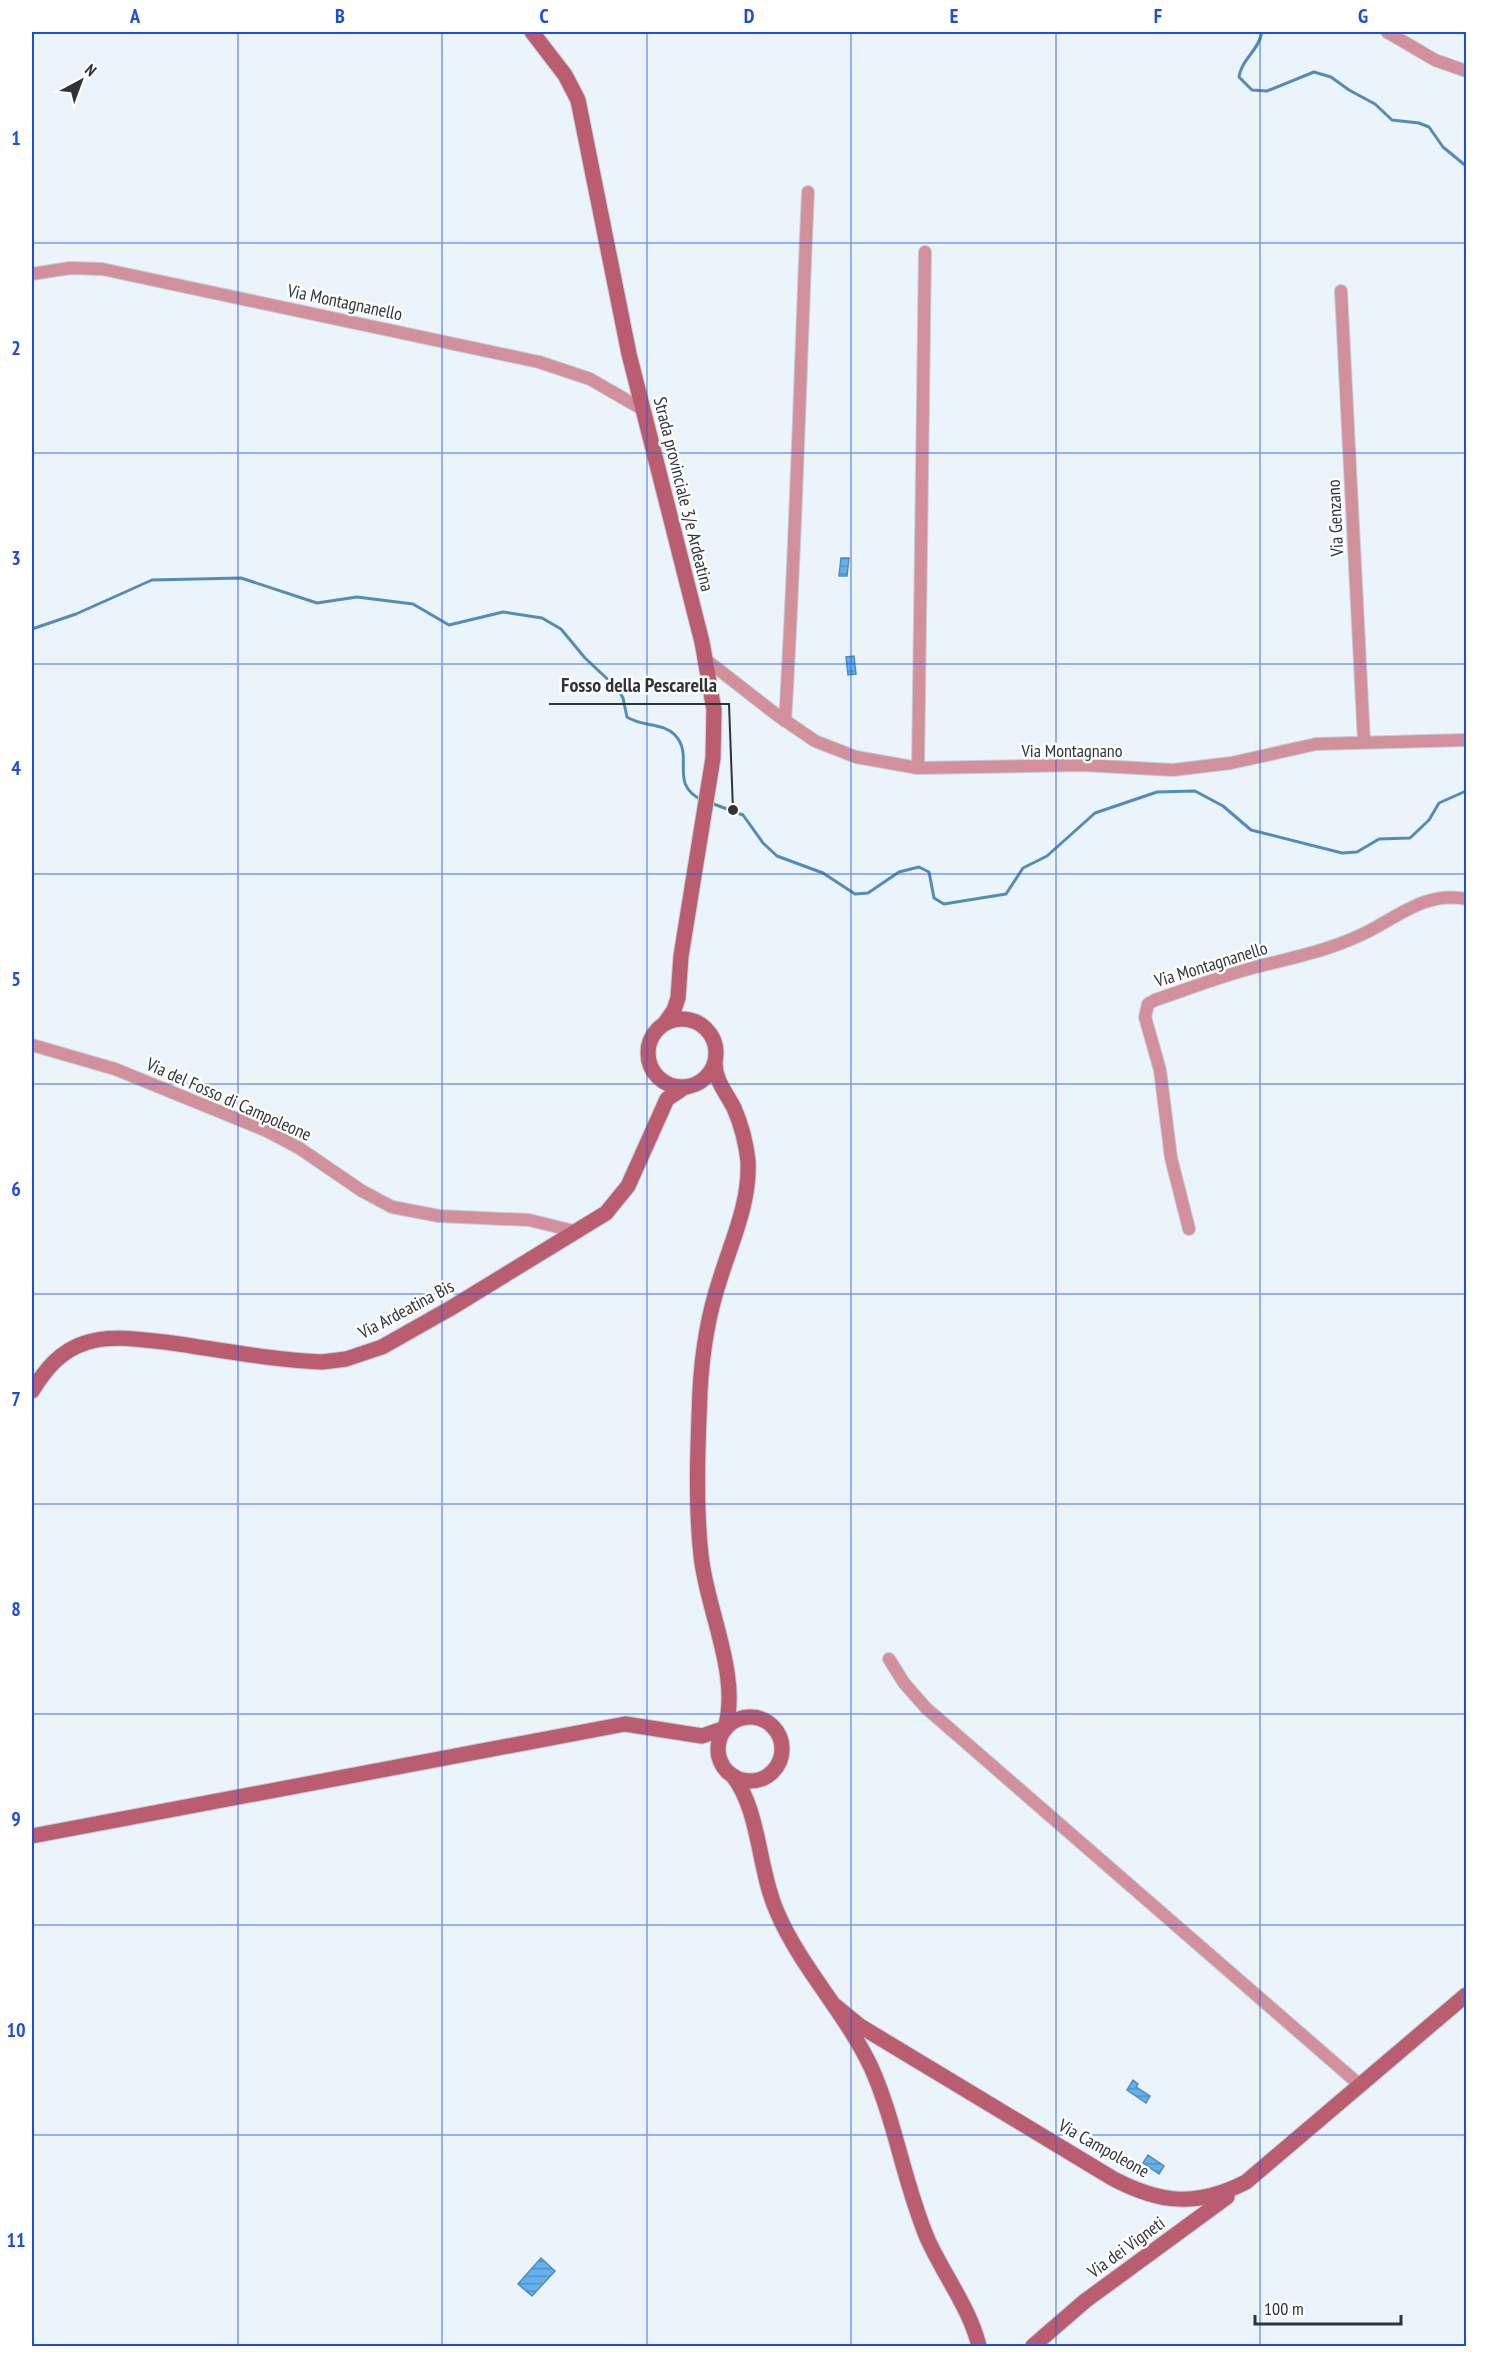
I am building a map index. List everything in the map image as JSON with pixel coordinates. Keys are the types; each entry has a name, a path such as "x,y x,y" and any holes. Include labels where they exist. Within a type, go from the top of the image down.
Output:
{"main road":[{"name":"Strada provinciale 3/e Ardeatina","path":"532,32 565,75 578,100 617,300 705,659 715,724 708,792 681,956 677,1005 666,1023"},
{"path":"679,982 683,1003 712,1036 717,1053 719,1082 745,1142 747,1187 743,1213 715,1296 702,1359 699,1508 704,1575 727,1675 729,1711 718,1745 718,1753 721,1762 744,1792 753,1821 759,1856 776,1910 787,1934 859,2044 878,2084 925,2231 979,2346"},
{"path":"699,1023 682,1018 666,1023 653,1035 648,1053 653,1070 666,1083 712,1085 726,1094"},
{"path":"691,1085 705,1079 716,1062"},
{"name":"Via Ardeatina Bis","path":"32,1391 47,1368 64,1353 86,1342 100,1340 148,1341 317,1362 357,1357 382,1347 578,1232 606,1213 620,1198 631,1180 661,1108 664,1090 658,1077"},
{"name":"Via Ardeatina Bis","path":"661,1108 671,1095 691,1085"},
{"path":"727,1675 743,1706 757,1717 766,1720 779,1733 783,1750 777,1768 763,1779 754,1797 753,1821"},
{"path":"688,1735 709,1735 739,1718 757,1717"},
{"path":"32,1836 625,1724 641,1724 688,1735 709,1744 718,1753"},
{"path":"732,1775 752,1781 763,1779"},
{"name":"Via Campoleone","path":"832,2003 860,2026 1128,2186 1160,2198 1192,2200 1219,2195 1246,2182 1467,1995"},
{"name":"Via dei Vigneti","path":"1033,2346 1085,2301 1246,2182"},
{"path":"972,2327 990,2346"}],"street":[{"path":"1387,32 1435,60 1467,71"},
{"path":"785,721 795,556 795,492 808,192"},
{"path":"918,768 925,252"},
{"name":"Via Montagnanello","path":"32,274 70,268 102,269 539,362 584,376 642,409"},
{"name":"Via Genzano","path":"1341,291 1364,742"},
{"name":"Via Montagnano","path":"705,659 785,721 815,741 842,753 883,763 918,768 1082,765 1180,770 1239,762 1308,746 1364,742 1467,740"},
{"name":"Via Montagnanello","path":"1189,1229 1171,1158 1161,1074 1145,1014 1148,1005 1155,1000 1245,970 1321,952 1359,936 1428,900 1449,896 1467,898"},
{"name":"Via del Fosso di Campoleone","path":"32,1045 135,1076 267,1131 299,1148 372,1197 392,1207 440,1216 541,1222 578,1232"},
{"path":"889,1659 904,1683 923,1705 1361,2086"}],"water":[{"path":"841,558 849,558 847,576 839,576"},
{"path":"854,656 856,674 848,675 846,657"},
{"path":"1133,2080 1138,2084 1136,2087 1150,2096 1146,2103 1127,2090"},
{"path":"1148,2155 1164,2166 1159,2174 1143,2163"},
{"path":"541,2258 555,2271 532,2296 518,2284"}],"waterway":[{"path":"1262,32 1240,71 1239,77 1252,90 1267,91 1314,72 1331,77 1375,104 1392,120 1419,123 1429,127 1443,147 1466,166"},
{"path":"32,629 76,614 152,580 241,578 317,603 357,597 413,604 449,625 503,612 542,618 561,629 585,658 617,688 623,698 627,717 664,728 675,735 681,743 683,752 686,786 702,800"},
{"path":"711,803 743,815 763,843 777,856 823,873 855,894 868,893 899,872 919,867 929,872 934,898 944,904 1006,894 1023,868 1047,856 1095,813 1157,792 1195,791 1223,806 1251,830 1342,853 1357,852 1379,839 1410,838 1429,820 1439,803 1466,791"}],"place":[{"name":"Fosso della Pescarella","path":"733,810"}]}
